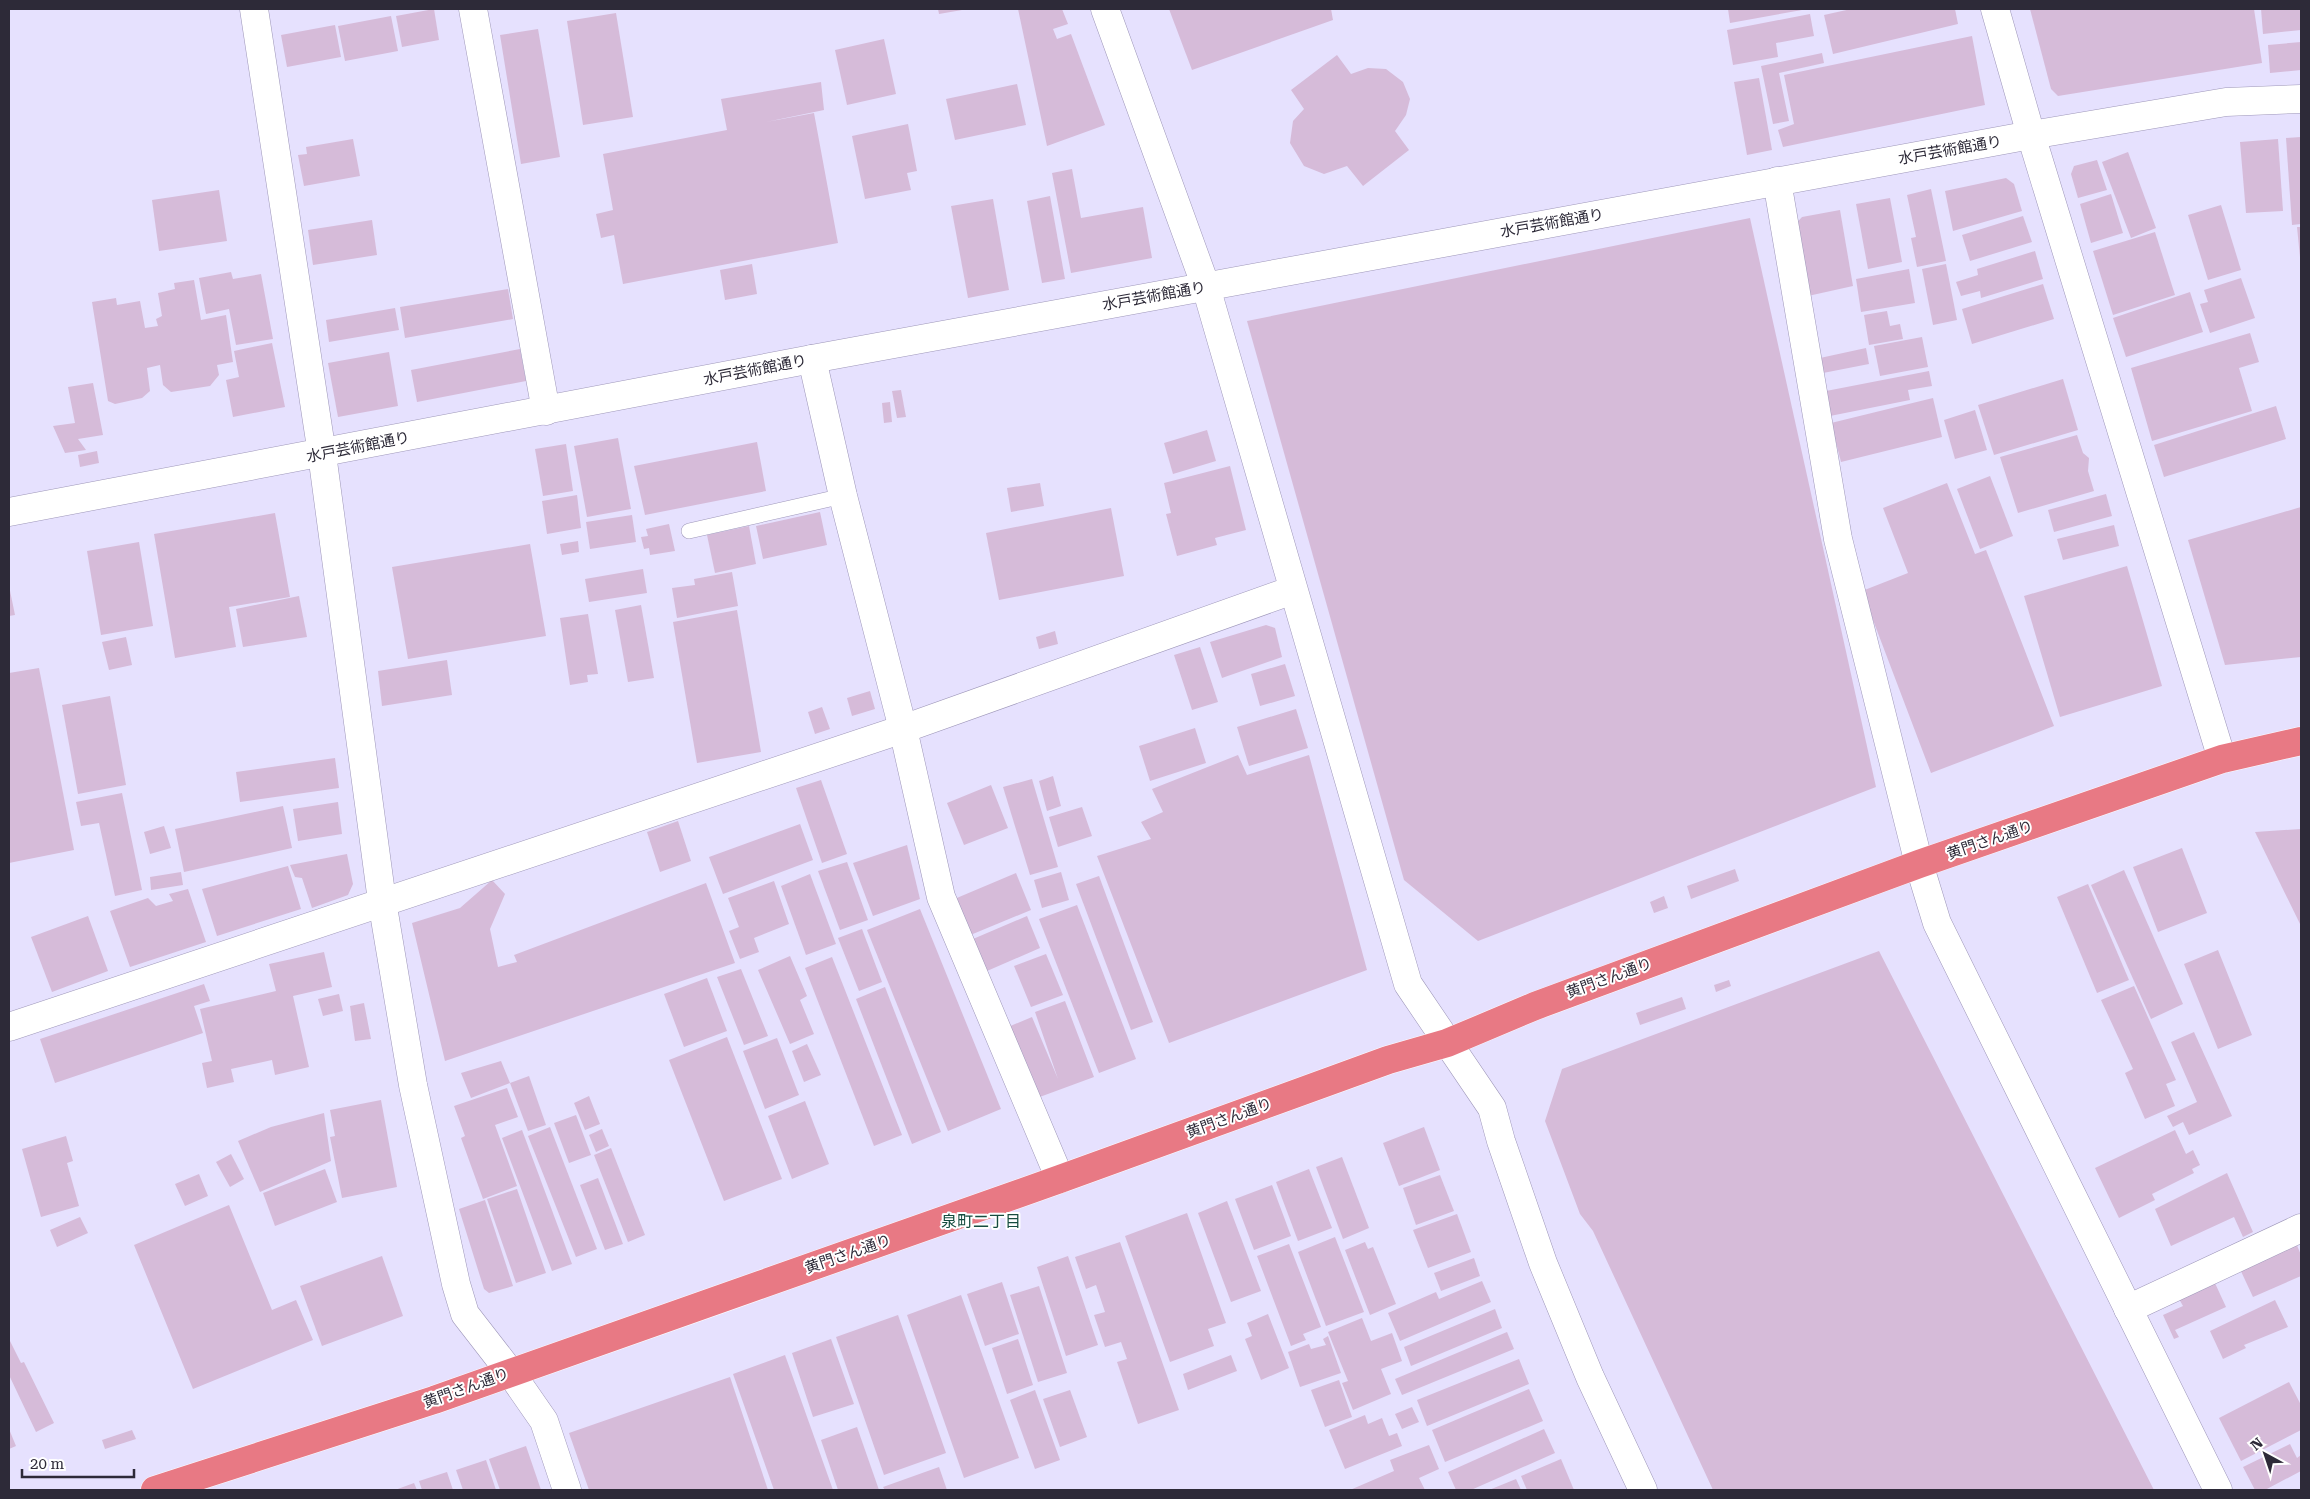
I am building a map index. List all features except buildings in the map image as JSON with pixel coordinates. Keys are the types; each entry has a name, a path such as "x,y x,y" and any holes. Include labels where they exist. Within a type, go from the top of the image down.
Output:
{"highway":[{"name":"黄門さん通り","path":"155,1490 404,1410 1060,1179 1360,1070 1448,1043 1536,1006 1919,864 2222,759 2301,741"}],"street":[{"path":"254,9 322,454 382,901 412,1085 456,1284 465,1314 510,1372 544,1421 567,1490"},
{"path":"474,9 546,411"},
{"path":"1105,9 1206,287 1408,984 1492,1108 1501,1141 1543,1263 1590,1378 1643,1490"},
{"path":"1995,9 2031,135 2222,759"},
{"name":"水戸芸術館通り","path":"9,512 322,454 812,359 2031,135 2226,102 2301,99"},
{"path":"1777,181 1838,539 1919,864 1937,923 2218,1490"},
{"path":"812,359 843,496 903,728 941,897 1060,1179"},
{"path":"9,1027 903,728 1293,590"},
{"path":"2128,1310 2301,1228"}],"lane":[{"path":"689,531 843,496"}],"district":[{"name":"泉町二丁目","path":"981,1221"}]}
